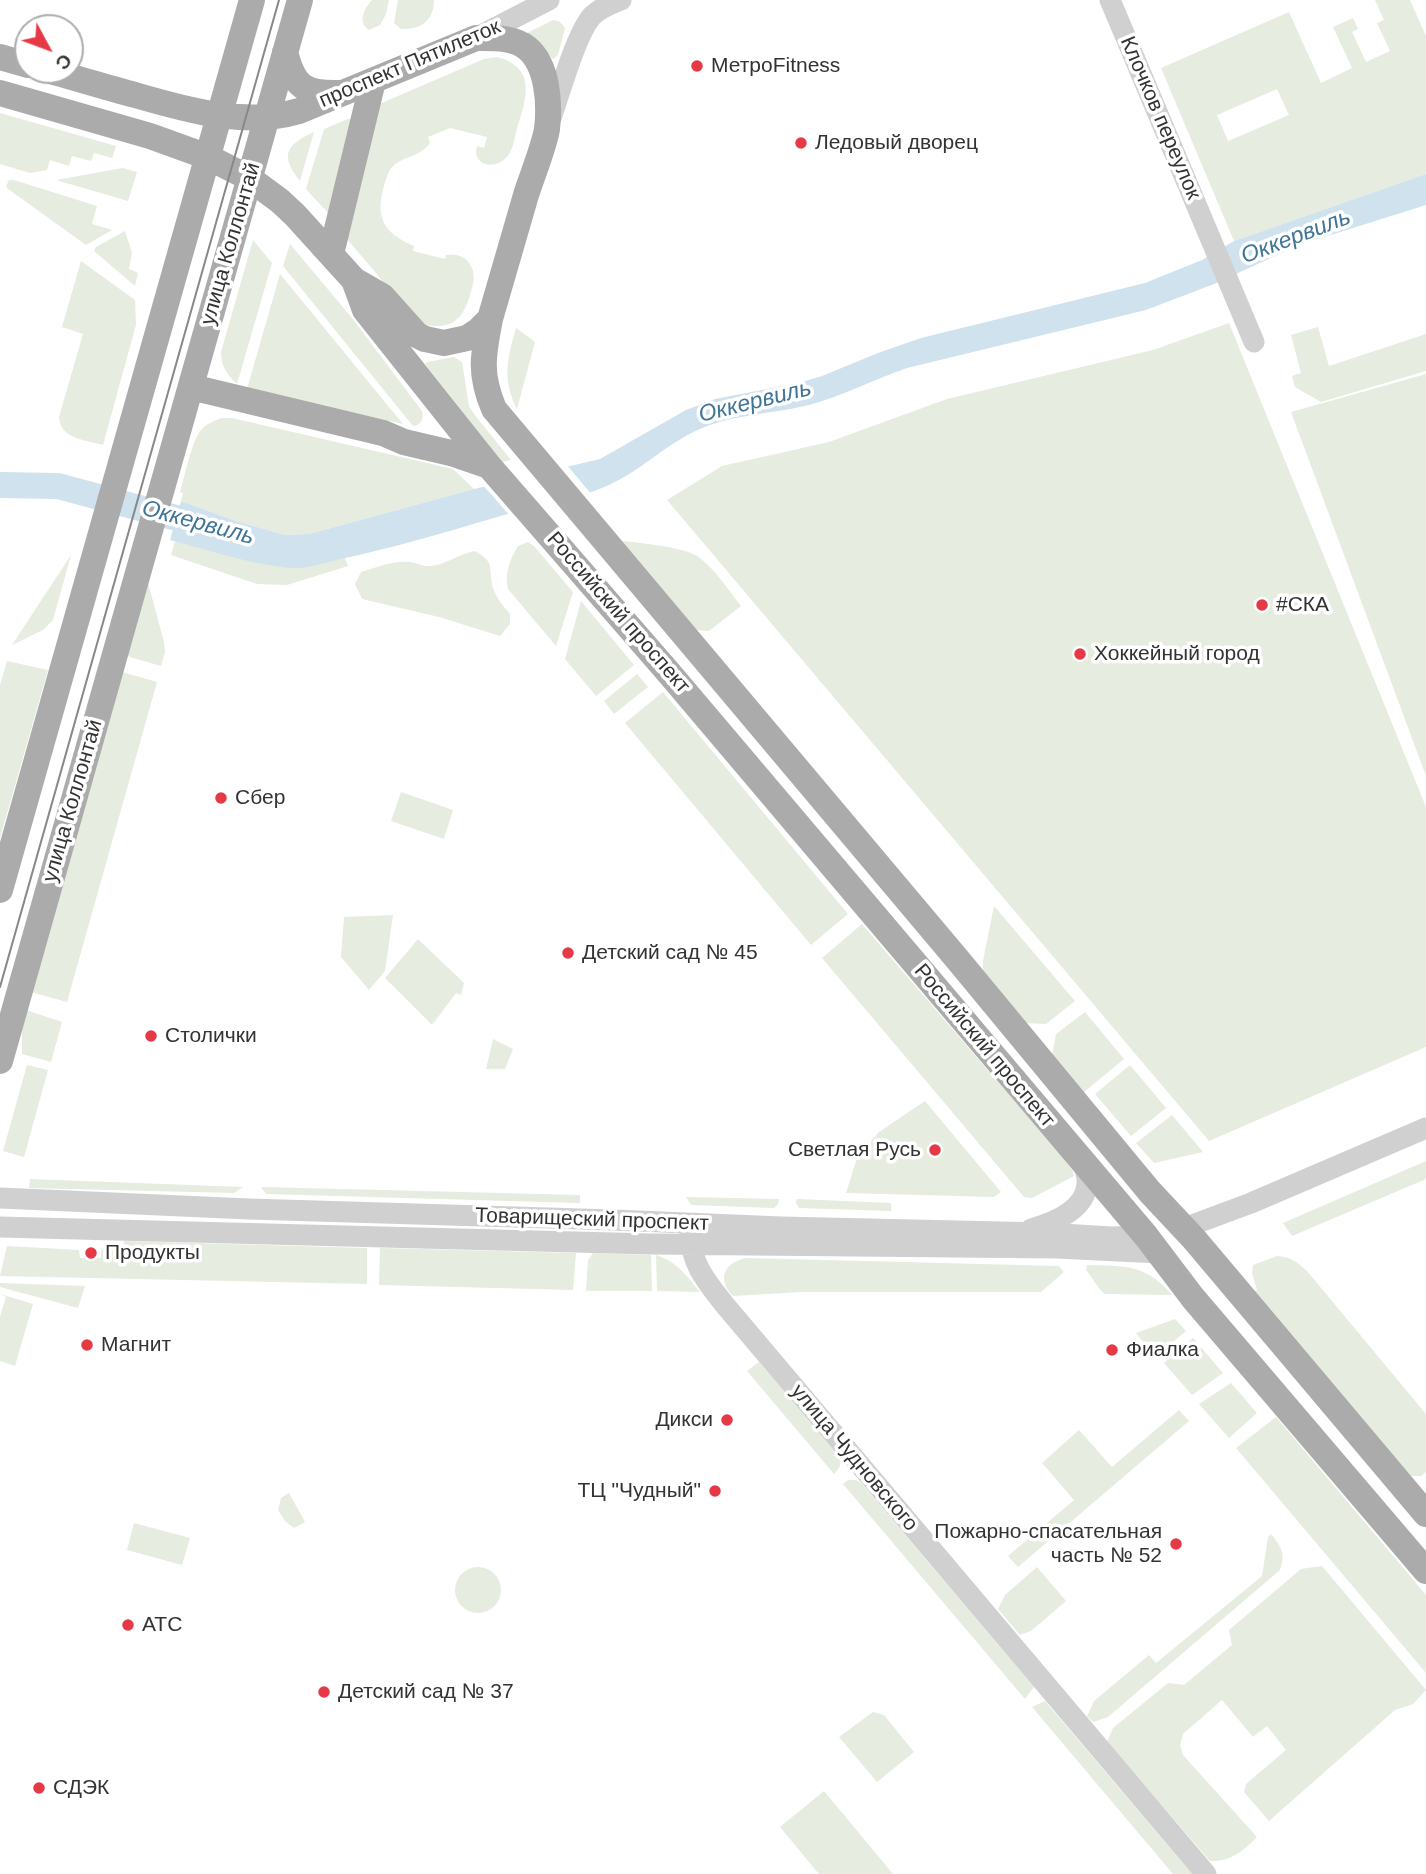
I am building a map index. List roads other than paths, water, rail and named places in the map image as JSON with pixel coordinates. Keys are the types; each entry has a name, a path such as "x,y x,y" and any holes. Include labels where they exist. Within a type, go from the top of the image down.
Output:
{"main road":[{"path":"0,890 252,0"},
{"name":"улица Коллонтай","path":"0,1061 300,0"},
{"path":"0,93 150,136 208,157 250,178 295,215 354,280 382,296 417,335 444,343 467,338 491,319 547,130 546,82 536,58 528,48 516,41 476,38"},
{"name":"проспект Пятилеток","path":"84,81 219,116 286,115 476,38"},
{"path":"285,52 290,70 304,88 312,92 345,93"},
{"path":"331,254 373,81"},
{"path":"354,280 365,310 489,466"},
{"name":"Российский проспект","path":"491,319 483,359 486,391 494,409 1142,1181 1426,1514"},
{"path":"191,387 383,433 404,442 451,453 489,466"},
{"path":"383,433 422,431 430,422 437,402"},
{"name":"Российский проспект","path":"489,466 669,673 1152,1245 1193,1298 1426,1571"},
{"path":"1152,1245 1189,1234"}],"street":[{"name":"проспект Пятилеток","path":"476,38 550,0"},
{"path":"547,130 581,34 595,13 621,0"},
{"name":"Клочков переулок","path":"1110,0 1254,342"},
{"path":"0,41 14,54"},
{"path":"1189,1234 1251,1203 1426,1128"},
{"path":"1189,1234 1426,1141"},
{"path":"1019,1233 1052,1222 1073,1209 1088,1183 1082,1162"},
{"name":"Товарищеский проспект","path":"0,1198 615,1220 690,1234 1057,1248 1152,1245"},
{"name":"Товарищеский проспект","path":"0,1227 690,1234 1019,1233 1111,1237 1152,1245"},
{"name":"улица Чудновского","path":"690,1234 694,1261 724,1304 1206,1874"}],"water":[{"path":"1426,174 1426,205 1299,245 1214,284 1146,310 907,368 809,405 713,424 678,441 615,482 571,499 306,567 264,564 170,540 181,501 285,535 309,534 474,489 600,459 686,410 715,399 798,383 921,338 1145,283 1202,260 1234,241"}],"waterway":[{"name":"Оккервиль","path":"0,485 58,486 210,527"}],"tram line":[{"path":"0,987 279,0"}],"place":[{"name":"МетроFitness","path":"697,66"},
{"name":"Ледовый дворец","path":"801,143"},
{"name":"#СКА","path":"1262,605"},
{"name":"Хоккейный город","path":"1080,654"},
{"name":"Сбер","path":"221,798"},
{"name":"Детский сад № 45","path":"568,953"},
{"name":"Столички","path":"151,1036"},
{"name":"Светлая Русь","path":"935,1150"},
{"name":"Продукты","path":"91,1253"},
{"name":"Магнит","path":"87,1345"},
{"name":"Фиалка","path":"1112,1350"},
{"name":"Дикси","path":"727,1420"},
{"name":"ТЦ \"Чудный\"","path":"715,1491"},
{"name":"Пожарно-спасательная часть № 52","path":"1176,1544"},
{"name":"АТС","path":"128,1625"},
{"name":"Детский сад № 37","path":"324,1692"},
{"name":"СДЭК","path":"39,1788"}]}
